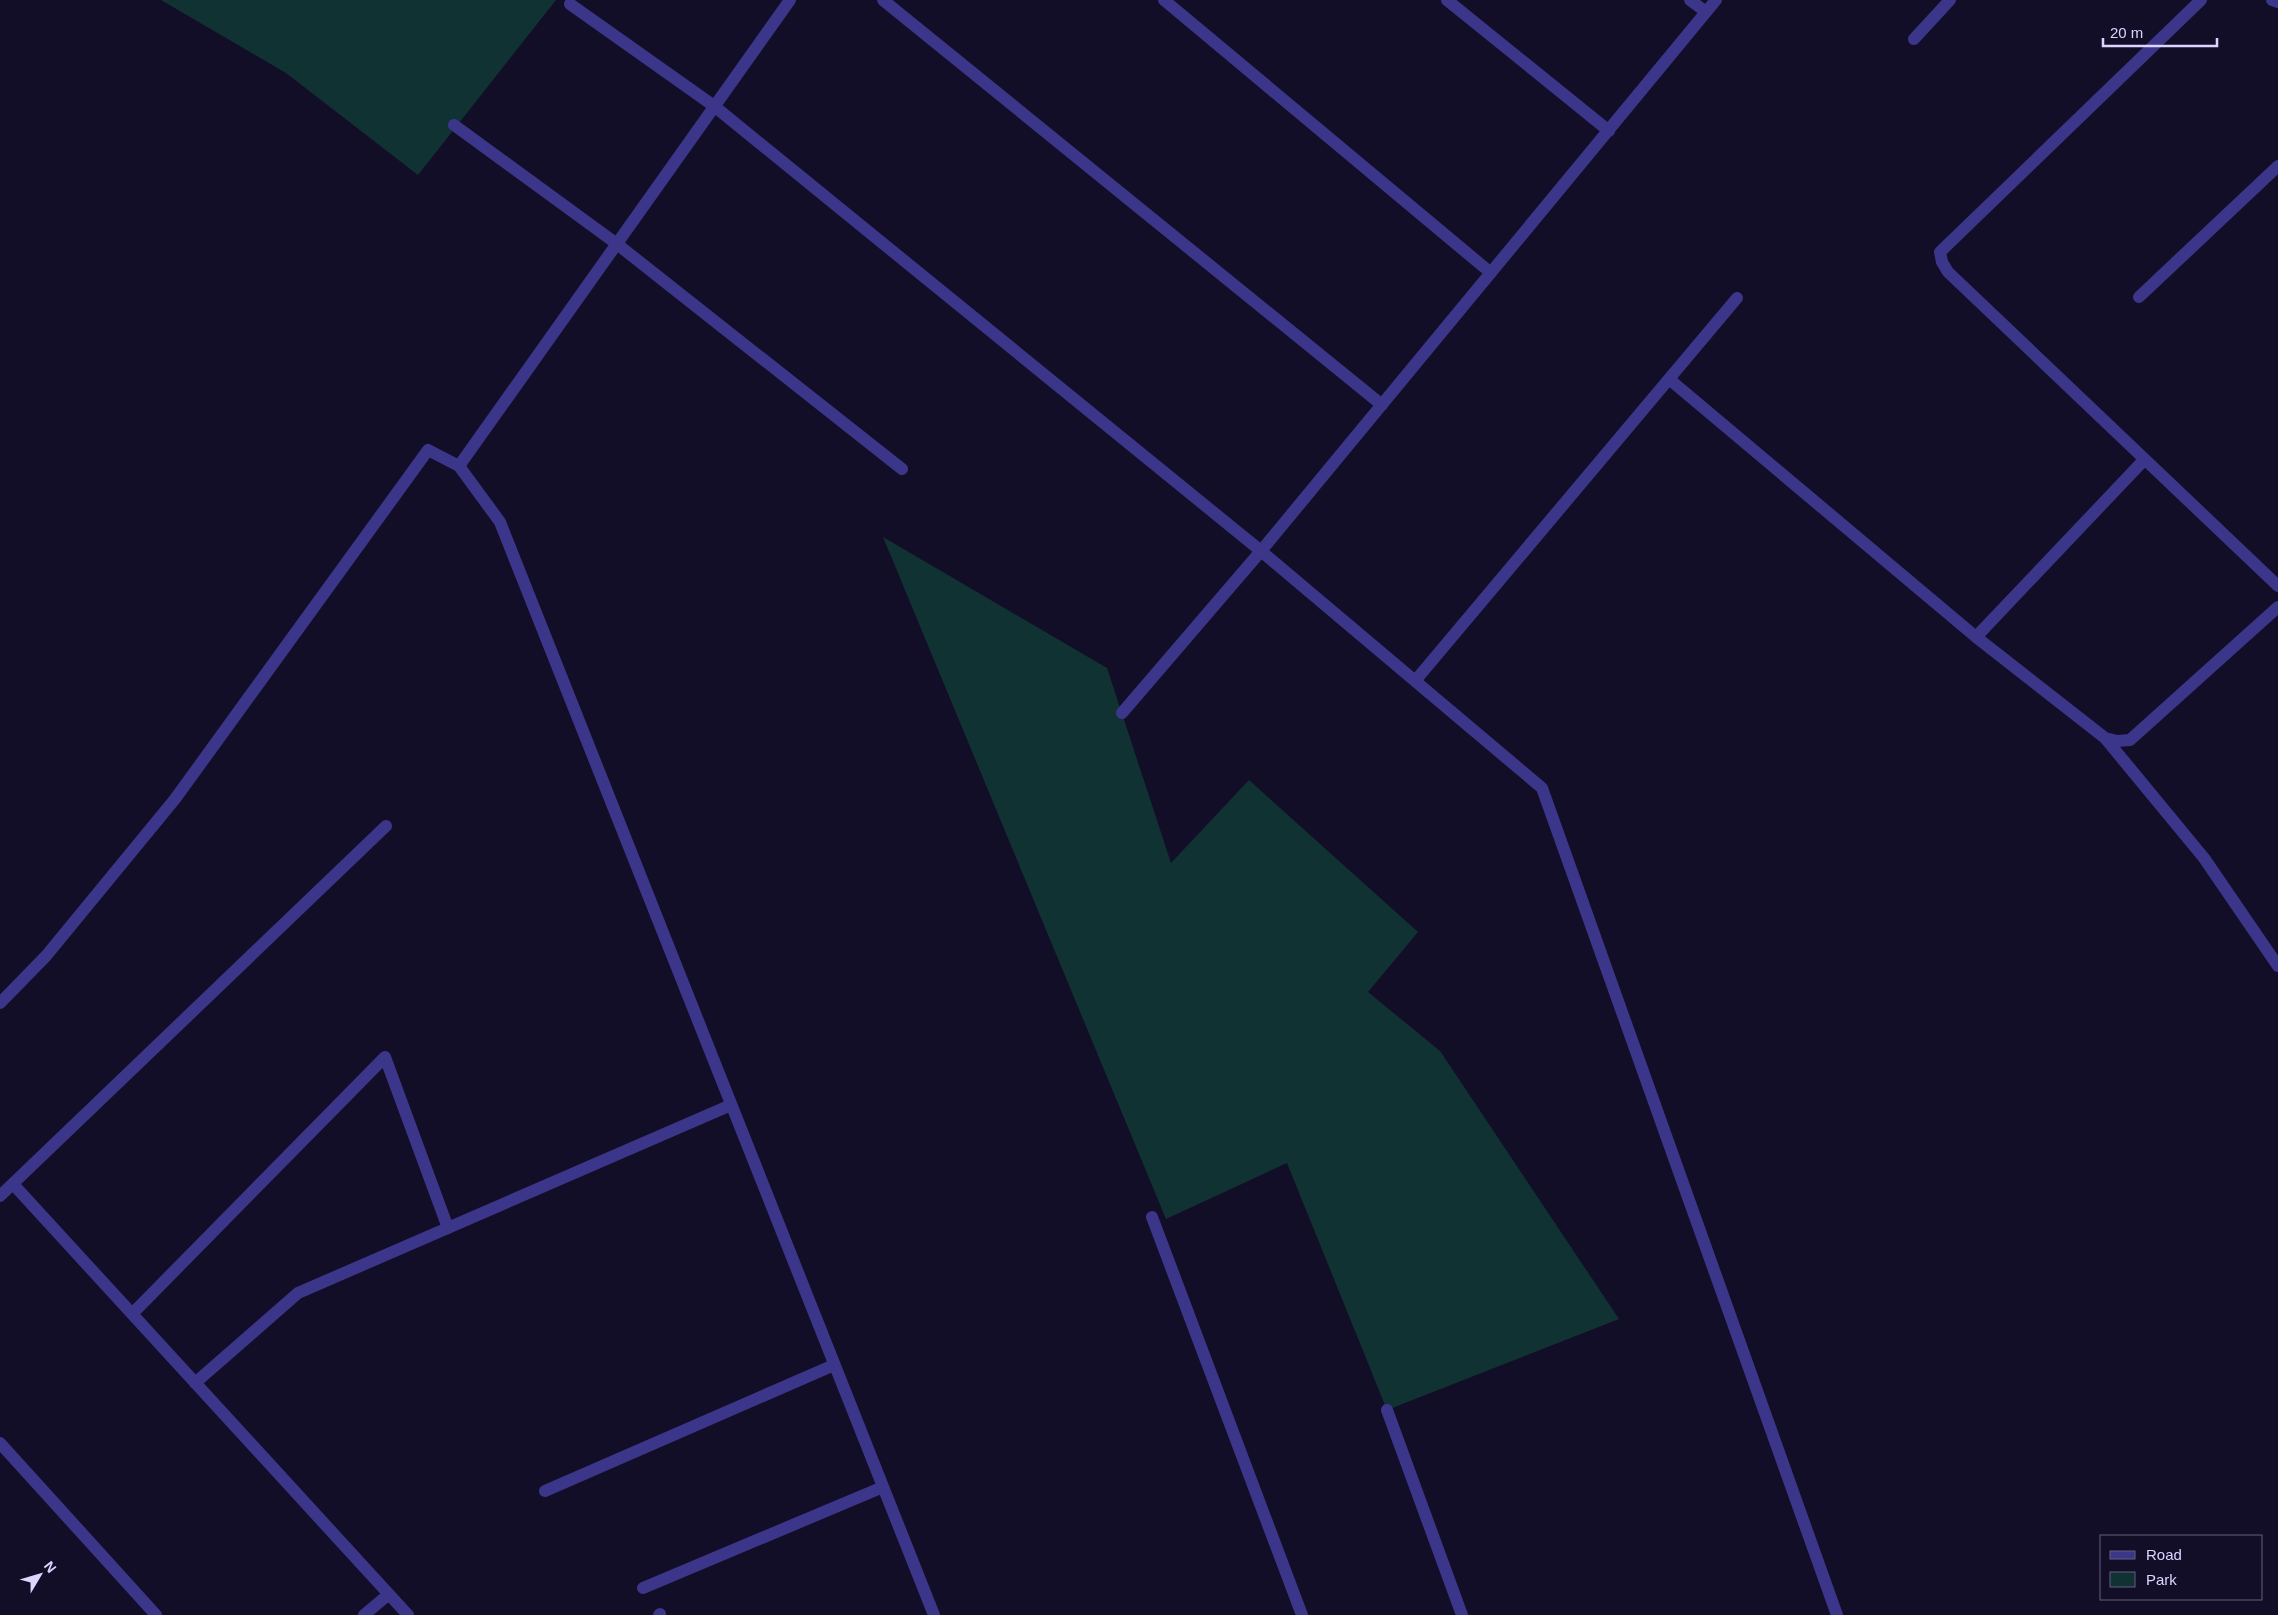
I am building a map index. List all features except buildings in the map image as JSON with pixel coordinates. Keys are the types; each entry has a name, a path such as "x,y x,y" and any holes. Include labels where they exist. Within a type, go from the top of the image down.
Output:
{"street":[{"path":"459,466 790,0"},
{"path":"883,0 1382,405"},
{"path":"1164,0 1491,273"},
{"path":"1447,0 1608,131"},
{"path":"1690,0 1706,12"},
{"path":"1122,713 1261,551 1716,0"},
{"path":"1914,39 1950,0"},
{"path":"2201,0 1940,252 1942,262 1948,272 2278,586"},
{"path":"2272,0 2278,2"},
{"path":"570,4 714,106 1261,551 1542,788 1837,1615"},
{"path":"454,126 616,244 902,469"},
{"path":"2139,298 2278,166"},
{"path":"1416,681 1737,298"},
{"path":"1669,379 1976,637 2105,738 2204,858 2278,966"},
{"path":"0,1003 46,956 175,799 428,450 459,466 500,522 934,1615"},
{"path":"1976,637 2144,460"},
{"path":"2105,738 2117,741 2130,740 2278,606"},
{"path":"0,1196 386,826"},
{"path":"132,1314 385,1057 448,1228"},
{"path":"195,1383 298,1293 731,1105"},
{"path":"13,1184 408,1615"},
{"path":"1152,1217 1302,1615"},
{"path":"545,1491 834,1365"},
{"path":"1387,1410 1462,1615"},
{"path":"0,1443 156,1615"},
{"path":"643,1588 883,1487"},
{"path":"364,1615 389,1594"}],"green space":[{"path":"161,0 556,0 418,175 286,73"},
{"path":"883,537 1107,668 1171,863 1249,780 1418,932 1368,992 1440,1051 1619,1319 1387,1410 1287,1163 1166,1219"}]}
